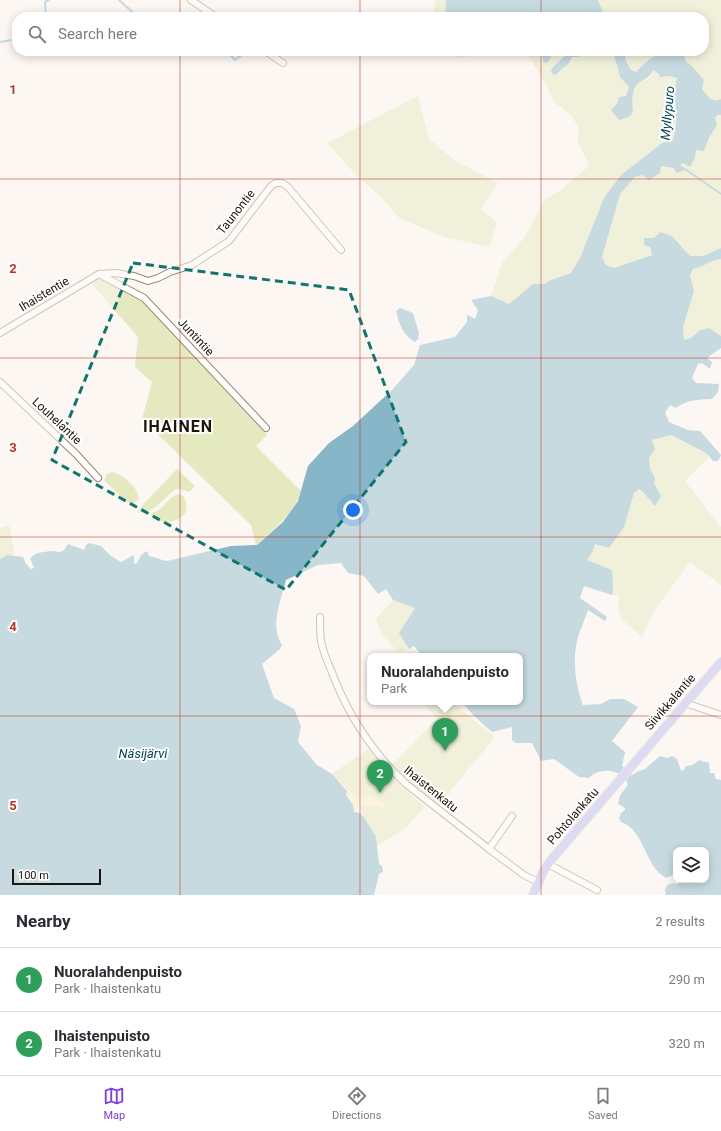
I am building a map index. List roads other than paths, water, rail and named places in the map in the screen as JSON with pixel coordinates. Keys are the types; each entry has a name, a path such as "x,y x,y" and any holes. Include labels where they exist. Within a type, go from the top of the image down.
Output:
{"main road":[{"name":"Siivikkalantie","path":"638,758 721,662"},
{"name":"Pohtolankatu","path":"533,895 548,864 638,758"}],"street":[{"path":"191,0 209,12"},
{"path":"272,56 283,63"},
{"name":"Taunontie","path":"99,274 116,273 134,276 148,281 192,264 229,241 262,197 271,186 276,183 282,183 288,187 341,250"},
{"name":"Ihaistentie","path":"0,333 99,274"},
{"name":"Juntintie","path":"99,274 144,298 266,428"},
{"name":"Louhelantie","path":"0,382 76,454 98,478"},
{"name":"Ihaistenkatu","path":"320,617 321,642 332,673 345,702 371,745 393,772 406,784 489,849 524,875 538,882"},
{"path":"685,703 721,715"},
{"path":"489,849 512,816"},
{"path":"548,864 597,890"}],"water":[{"path":"446,0 598,0 603,12 445,12"},
{"path":"542,56 551,56 548,62 544,63"},
{"path":"565,56 580,56 572,57 569,63 555,75 551,72 552,68"},
{"name":"Näsijärvi","path":"614,56 625,56 631,70 636,72 651,58 656,56 684,56 686,62 692,66 704,80 702,89 712,100 721,99 721,115 718,115 715,118 717,125 709,138 704,151 696,150 695,158 690,167 683,163 680,165 685,170 676,173 674,168 661,166 660,173 649,180 642,175 635,177 620,194 602,257 606,265 614,268 652,255 650,247 644,245 644,238 654,238 660,232 672,236 690,256 703,256 721,248 721,259 693,269 690,275 694,291 683,327 684,340 691,338 700,330 709,328 721,336 721,348 707,358 712,362 710,369 702,363 698,364 692,378 696,383 719,384 718,392 712,399 689,401 676,408 670,405 665,413 669,422 688,430 700,431 721,455 718,461 713,461 706,453 671,435 652,440 655,449 649,458 650,468 655,478 654,483 661,496 655,506 639,489 634,493 624,527 609,548 595,544 593,551 587,560 612,570 613,588 612,595 584,586 580,598 607,617 605,621 588,610 576,645 576,680 583,705 601,704 610,699 624,699 638,707 612,741 625,752 622,766 632,775 645,769 660,756 667,758 672,756 677,759 681,771 684,770 686,766 693,765 699,760 709,763 710,773 714,773 716,779 721,780 721,895 666,895 665,890 667,885 672,883 709,883 709,847 673,847 673,875 666,878 653,865 635,832 629,826 621,822 619,818 621,813 625,810 625,808 618,804 620,795 628,785 621,775 611,771 605,771 594,774 589,778 579,777 554,759 541,761 532,743 516,743 512,740 512,727 492,732 474,716 465,705 523,705 523,653 420,653 414,646 409,649 399,633 415,608 393,600 386,589 378,594 364,576 348,573 341,563 318,565 286,580 276,622 278,638 282,645 280,649 262,664 274,698 294,709 301,726 298,742 317,765 332,774 347,791 346,795 353,805 354,812 360,813 364,817 376,837 379,864 382,866 383,872 379,874 374,895 0,895 0,559 7,555 23,557 26,564 31,569 34,568 30,558 37,553 51,551 60,552 64,550 68,544 84,550 86,545 89,543 101,546 111,556 121,562 134,555 134,563 136,564 142,554 147,551 149,556 167,561 231,546 257,545 283,522 298,501 308,466 329,443 353,426 392,390 414,365 420,345 455,337 467,322 467,315 475,319 478,310 471,300 491,296 509,304 533,284 544,284 571,273 580,258 604,198 621,175 662,143 673,140 676,125 675,87 677,78 669,76 660,77 659,74 653,70 648,77 636,86 633,92 633,112 629,117 619,120 611,110 617,104 619,97 626,96 629,87 620,77"},
{"path":"400,308 413,313 419,333 418,339 415,342 407,336 400,324 396,311"}],"waterway":[{"path":"46,12 45,2 49,0"},
{"path":"119,0 132,12"},
{"path":"0,42 12,40"},
{"path":"231,56 235,60 240,56"},
{"path":"682,167 721,194"}],"place":[{"name":"Nuoralahdenpuisto","path":"445,751"},
{"name":"Ihaistenpuisto","path":"380,793"}],"district":[{"name":"IHAINEN","path":"178,426"}],"water label":[{"name":"Myllypuro","path":"667,113"}]}
